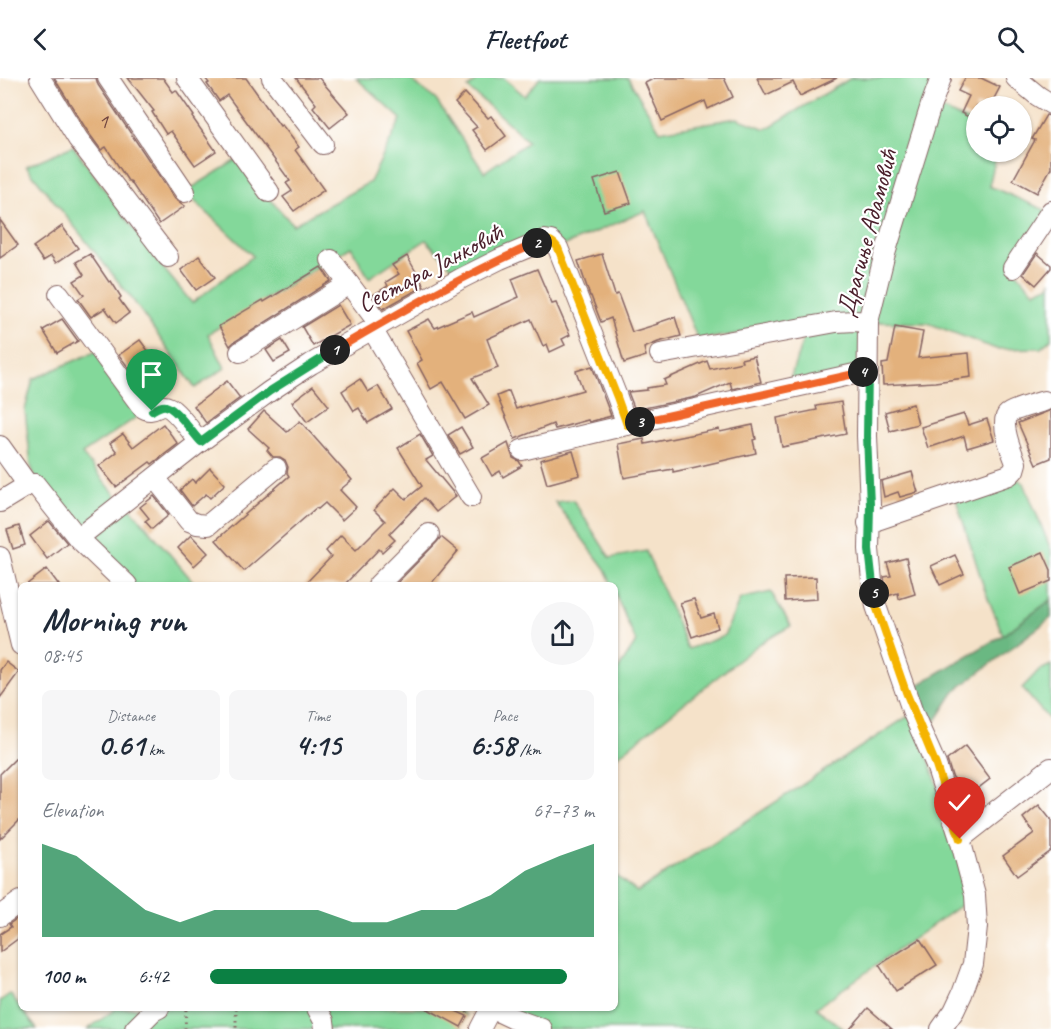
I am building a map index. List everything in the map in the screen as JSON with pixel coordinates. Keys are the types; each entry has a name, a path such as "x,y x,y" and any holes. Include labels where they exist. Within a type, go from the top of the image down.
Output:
{"street":[{"path":"40,78 78,139 168,257"},
{"path":"108,78 186,192"},
{"path":"187,78 269,192"},
{"path":"272,78 323,144"},
{"name":"Драгиње Адамовић","path":"941,78 884,257 868,322 867,436 870,569 876,606 906,692 936,765 975,895 977,927 971,972 954,1011 942,1029"},
{"path":"1016,78 1051,104"},
{"path":"1013,268 1051,211"},
{"name":"Сестара Јанковић","path":"78,538 201,442 311,364 500,259 545,240 551,241 558,248 627,425"},
{"path":"331,260 376,327 471,497"},
{"path":"240,352 349,284"},
{"path":"59,294 142,407 147,411 152,411 160,407 168,407 201,442"},
{"path":"660,354 836,322 868,322"},
{"path":"522,450 868,370"},
{"path":"868,523 1009,475 1016,463 1004,426 1004,419 1008,414 1044,401"},
{"path":"0,446 27,484"},
{"path":"155,478 189,521 208,525 276,468"},
{"path":"0,502 27,484 34,484 78,538 124,582"},
{"path":"381,582 429,534"},
{"path":"0,557 4,590 18,635"},
{"path":"960,839 1051,768"},
{"path":"0,916 18,904"},
{"path":"135,1029 153,1011"},
{"path":"319,1011 324,1021 324,1029"},
{"path":"480,1029 489,1011"},
{"path":"497,1011 542,1029"}],"path":[{"path":"185,1029 186,1011"},
{"path":"236,1011 236,1029"}],"green space":[{"path":"356,78 409,78 436,100 484,172 528,142 468,88 480,78 504,78 525,96 540,78 628,78 660,131 737,118 766,129 851,78 941,78 932,105 966,120 966,162 995,162 989,186 1050,212 1013,268 1034,292 1048,286 1051,282 1051,339 1041,348 996,349 928,323 868,322 868,371 787,389 808,323 698,340 645,211 558,248 555,244 462,278 426,240 369,278 351,247 208,334 225,368 195,388 133,300 26,166 73,146 159,263 192,303 253,256 185,192 236,160 293,225 370,182 401,119"},
{"path":"99,350 142,407 137,417 82,454 123,504 78,538 39,488 31,466 25,410 33,379"},
{"path":"1009,475 1024,483 1051,550 1051,600 1003,635 984,588 954,493"},
{"path":"573,500 610,558 646,551 688,649 724,636 740,599 771,592 791,626 759,644 618,756 618,669 636,642 618,600 618,582 611,582 605,569 555,502"},
{"path":"129,506 193,582 132,582 90,538"},
{"path":"1051,600 1051,618 955,691 924,739 906,692 1003,635"},
{"path":"1051,665 1051,722 1022,688 1038,671"},
{"path":"913,713 975,895 816,1008 844,1029 542,1029 498,1011 618,1011 618,877 637,892"},
{"path":"10,994 18,1004 18,1011 23,1011 37,1029 0,1029 0,1001"},
{"path":"113,1011 461,1011 467,1016 461,1027 463,1029 88,1029"}],"building":[{"path":"54,78 96,78 98,85 175,199 185,206 159,224 106,147 101,150 88,132"},
{"path":"128,78 163,78 173,92 176,90 216,151 195,165 171,131 166,134 152,112 154,111"},
{"path":"205,78 246,78 280,126 282,125 299,147 295,150 324,190 294,211 283,197 292,191 286,183 290,181 227,95 219,101"},
{"path":"296,78 319,78 349,113 330,128 313,107 316,104"},
{"path":"655,78 724,78 733,97 708,109 705,101 662,121 645,83"},
{"path":"757,78 837,78 800,96 793,82 766,95"},
{"path":"965,78 981,78 1000,87 995,96 969,96 958,91"},
{"path":"465,93 488,118 491,116 506,136 487,150 472,130 477,127 455,103"},
{"path":"966,102 966,116 961,113"},
{"path":"1046,115 1051,116 1051,168 1037,193 1013,180 1023,162 1032,162 1032,145 1035,140 1032,139"},
{"path":"620,172 631,203 604,211 594,180"},
{"path":"0,220 18,245 0,258"},
{"path":"62,226 78,248 56,263 51,256 43,261 33,247"},
{"path":"1037,253 1051,265 1051,268 1036,285 1023,274"},
{"path":"90,254 109,282 111,281 121,297 119,299 129,313 116,323 105,308 91,317 78,299 84,295 74,281 84,275 76,262"},
{"path":"602,254 615,295 618,294 632,332 675,317 681,336 644,348 646,356 624,363 611,318 601,322 578,261"},
{"path":"199,256 215,277 196,290 181,270"},
{"path":"407,256 424,286 383,309 373,295 388,286 386,282 399,274 392,265"},
{"path":"321,267 331,281 230,346 219,326"},
{"path":"537,269 552,304 556,303 570,335 562,339 565,345 550,352 547,344 543,346 531,319 487,339 498,368 472,378 489,405 465,419 443,382 431,389 417,363 422,360 406,331 429,319 435,328 472,312 474,317 519,297 512,279"},
{"path":"338,305 350,325 313,346 302,327"},
{"path":"62,319 78,341 57,353 43,330"},
{"path":"895,327 923,332 918,358 969,353 971,377 883,385 882,364 888,363"},
{"path":"140,340 158,364 137,379 119,355"},
{"path":"282,340 290,353 274,362 266,350"},
{"path":"754,356 761,382 732,389 730,382 696,397 635,410 628,392 666,385 664,380 707,361 710,369 742,362 741,359"},
{"path":"592,366 611,416 555,429 553,424 515,439 497,396 509,391 516,409 583,390 576,371"},
{"path":"360,379 368,392 378,386 392,409 368,423 359,408 354,411 342,391"},
{"path":"227,381 240,398 206,423 194,406"},
{"path":"313,386 329,406 307,422 292,402"},
{"path":"841,402 846,434 782,447 777,418 817,410 816,406"},
{"path":"913,404 918,424 890,431 885,412"},
{"path":"1051,410 1051,458 1036,464 1018,423"},
{"path":"264,411 287,432 300,421 352,480 340,490 356,507 342,520 325,503 318,509 316,508 244,571 216,540 289,476 285,460 273,457 267,450 269,448 248,429"},
{"path":"964,414 968,425 987,419 994,440 967,448 964,436 928,448 921,427"},
{"path":"163,424 178,444 116,487 99,466 117,452 110,443 123,434 133,447"},
{"path":"753,425 756,453 673,472 673,469 624,478 618,444 644,439 645,444 719,429 720,432"},
{"path":"461,427 473,447 460,454 448,435"},
{"path":"420,434 433,456 426,460 456,496 436,512 424,498 389,534 395,540 382,552 379,549 347,582 307,582 331,557 326,551 341,535 356,550 385,521 374,510 395,488 406,499 422,486 398,448"},
{"path":"508,443 513,458 522,466 503,477 500,471 492,476 482,458"},
{"path":"573,451 580,475 547,484 540,460"},
{"path":"210,468 225,484 210,498 206,494 192,506 180,490 192,479 195,483"},
{"path":"912,472 918,492 900,497 898,492 884,497 881,481"},
{"path":"154,496 169,515 152,529 145,521 149,518 140,507"},
{"path":"49,521 67,543 47,559 30,536"},
{"path":"19,526 25,545 13,549 7,530"},
{"path":"191,535 208,553 194,566 178,548"},
{"path":"441,537 458,551 432,582 398,582"},
{"path":"1043,552 1051,570 1051,581 1020,594 1009,567"},
{"path":"955,555 964,574 940,585 931,566"},
{"path":"906,558 915,594 899,599 898,593 887,596 884,577 891,576 887,563"},
{"path":"47,569 57,582 30,582"},
{"path":"816,577 817,599 785,601 784,578"},
{"path":"694,599 701,618 714,614 718,628 692,637 680,603"},
{"path":"6,662 18,673 0,698 0,670"},
{"path":"965,746 990,779 968,796 952,776 947,760"},
{"path":"18,756 18,821 0,839 0,774"},
{"path":"1039,805 1051,820 1051,851 1017,876 1003,856 1034,833 1023,818"},
{"path":"18,918 18,939 0,952 0,934 11,927 9,924"},
{"path":"920,939 937,965 896,991 879,965"},
{"path":"868,1008 892,1029 850,1029"},
{"path":"432,1011 456,1011 467,1016 461,1027"}],"route":[{"path":"152,411 160,407 168,407 201,442 311,364 462,278 545,240 551,241 558,248 627,425 868,370 867,436 870,505 868,523 876,606 906,692 936,765 960,839"}]}
